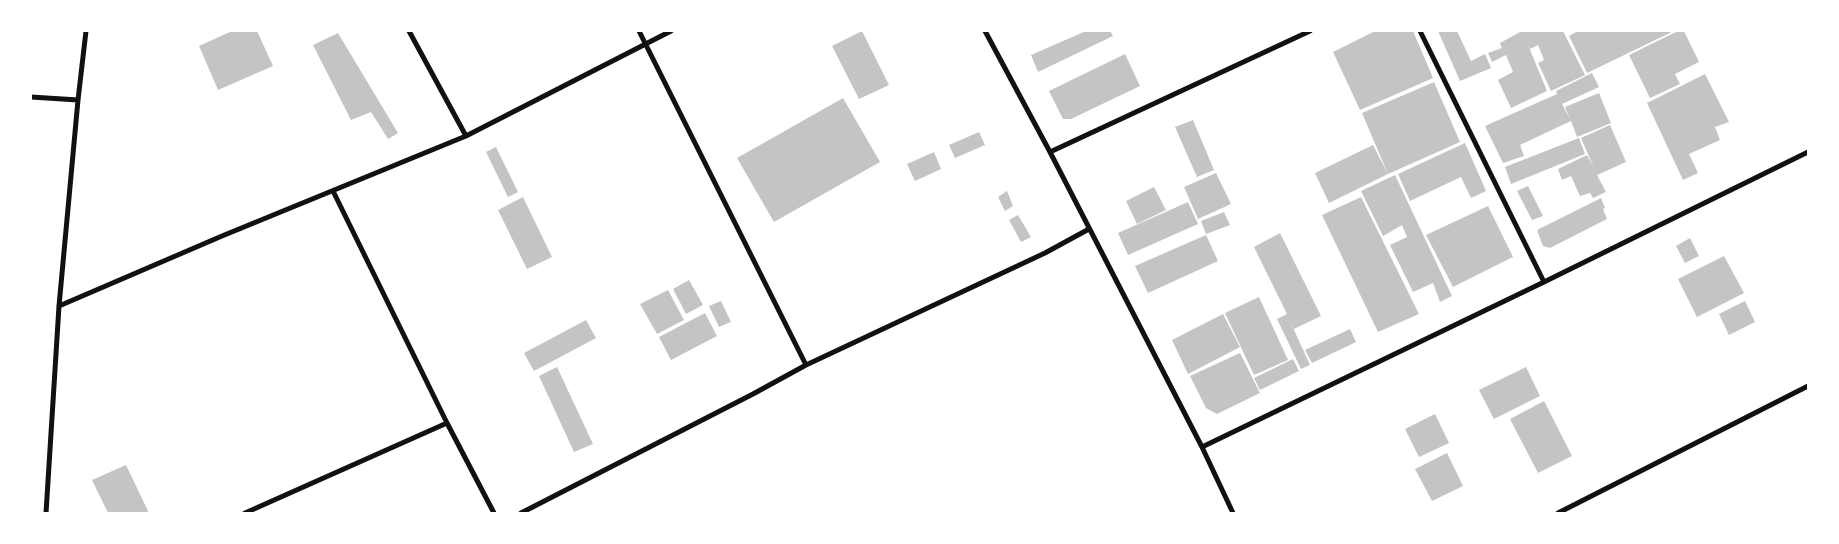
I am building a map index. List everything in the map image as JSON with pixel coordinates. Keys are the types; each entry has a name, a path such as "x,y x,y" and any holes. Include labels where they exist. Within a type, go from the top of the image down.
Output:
{"street":[{"path":"46,513 59,306 86,31"},
{"path":"409,31 466,136"},
{"path":"639,31 806,365"},
{"path":"59,306 466,136 671,31"},
{"path":"985,31 1050,152 1202,447 1232,513"},
{"path":"1050,152 1310,31"},
{"path":"1420,31 1544,282"},
{"path":"31,96 78,100"},
{"path":"1202,447 1808,152"},
{"path":"333,190 494,513"},
{"path":"521,513 806,365 1045,253 1089,229"},
{"path":"1560,512 1808,386"},
{"path":"245,513 448,422"}],"building":[{"path":"232,31 257,31 273,66 218,90 199,46"},
{"path":"862,31 889,85 859,99 832,46"},
{"path":"1086,31 1110,31 1113,36 1038,72 1031,55"},
{"path":"1375,31 1413,31 1433,78 1360,110 1333,52"},
{"path":"1438,31 1457,31 1471,61 1485,54 1491,68 1460,81"},
{"path":"1522,31 1563,31 1585,75 1551,91 1538,63 1544,60 1538,45 1530,49 1526,40 1547,91 1511,108 1498,80 1513,72 1506,55 1492,62 1488,53 1502,48 1500,43"},
{"path":"1578,31 1674,31 1587,73 1569,36"},
{"path":"1678,31 1684,31 1699,62 1675,74 1680,84 1650,98 1629,55"},
{"path":"338,33 398,133 388,139 371,112 351,120 313,45"},
{"path":"1125,54 1140,86 1071,119 1063,119 1049,91"},
{"path":"1592,73 1599,87 1562,104 1570,119 1565,107 1599,93 1611,123 1577,137 1571,121 1520,145 1524,156 1503,163 1485,126 1557,94 1556,91"},
{"path":"1705,74 1729,122 1715,127 1720,140 1689,154 1698,173 1683,180 1647,103"},
{"path":"1434,82 1460,142 1388,174 1362,113"},
{"path":"843,98 880,162 774,222 737,158"},
{"path":"1193,120 1214,170 1197,177 1175,127"},
{"path":"1610,125 1626,162 1597,175 1606,192 1593,198 1590,193 1580,196 1571,176 1562,180 1558,169 1587,155 1594,168 1581,138"},
{"path":"979,132 985,145 955,158 949,145"},
{"path":"1579,138 1585,154 1511,184 1505,167"},
{"path":"1465,143 1486,191 1471,198 1461,177 1410,201 1398,174"},
{"path":"1373,145 1388,174 1329,203 1315,173"},
{"path":"496,147 518,192 508,197 486,152"},
{"path":"934,152 941,169 915,181 907,164"},
{"path":"1216,173 1231,204 1198,219 1184,187"},
{"path":"1395,175 1452,296 1440,302 1433,283 1413,292 1390,245 1407,237 1402,225 1383,236 1361,191"},
{"path":"1528,186 1543,216 1532,220 1517,191"},
{"path":"1154,187 1166,210 1137,224 1126,201"},
{"path":"1007,191 1013,206 1005,211 998,197"},
{"path":"523,197 552,257 527,269 498,210"},
{"path":"1361,197 1419,314 1378,332 1322,215"},
{"path":"1601,198 1607,219 1550,248 1543,246 1537,230"},
{"path":"1188,202 1198,224 1128,255 1118,233"},
{"path":"1488,206 1513,257 1453,287 1426,235"},
{"path":"1224,212 1230,225 1206,234 1201,221"},
{"path":"1018,215 1031,237 1021,242 1009,220"},
{"path":"1280,233 1321,316 1294,329 1289,319 1310,365 1301,369 1277,319 1287,314 1254,247"},
{"path":"1206,235 1218,261 1148,293 1135,266"},
{"path":"1690,238 1699,256 1685,263 1676,246"},
{"path":"1724,256 1744,293 1697,317 1678,279"},
{"path":"689,280 703,305 686,314 673,289"},
{"path":"668,290 684,320 657,334 640,304"},
{"path":"1259,297 1288,360 1254,375 1225,313"},
{"path":"721,301 731,322 719,327 709,306"},
{"path":"1745,301 1755,322 1729,335 1719,314"},
{"path":"705,313 717,336 671,360 659,337"},
{"path":"1223,314 1240,347 1188,374 1172,340"},
{"path":"586,320 596,338 534,371 524,353"},
{"path":"1350,329 1356,342 1312,363 1305,350"},
{"path":"1240,353 1260,393 1217,414 1206,408 1190,376"},
{"path":"1293,359 1299,371 1260,390 1254,378"},
{"path":"557,367 593,444 574,452 539,376"},
{"path":"1526,367 1540,396 1494,419 1479,390"},
{"path":"1544,401 1572,456 1538,473 1510,419"},
{"path":"1435,414 1449,443 1419,457 1405,429"},
{"path":"1447,453 1463,486 1432,501 1415,469"},
{"path":"126,465 149,513 108,513 92,480"}]}
